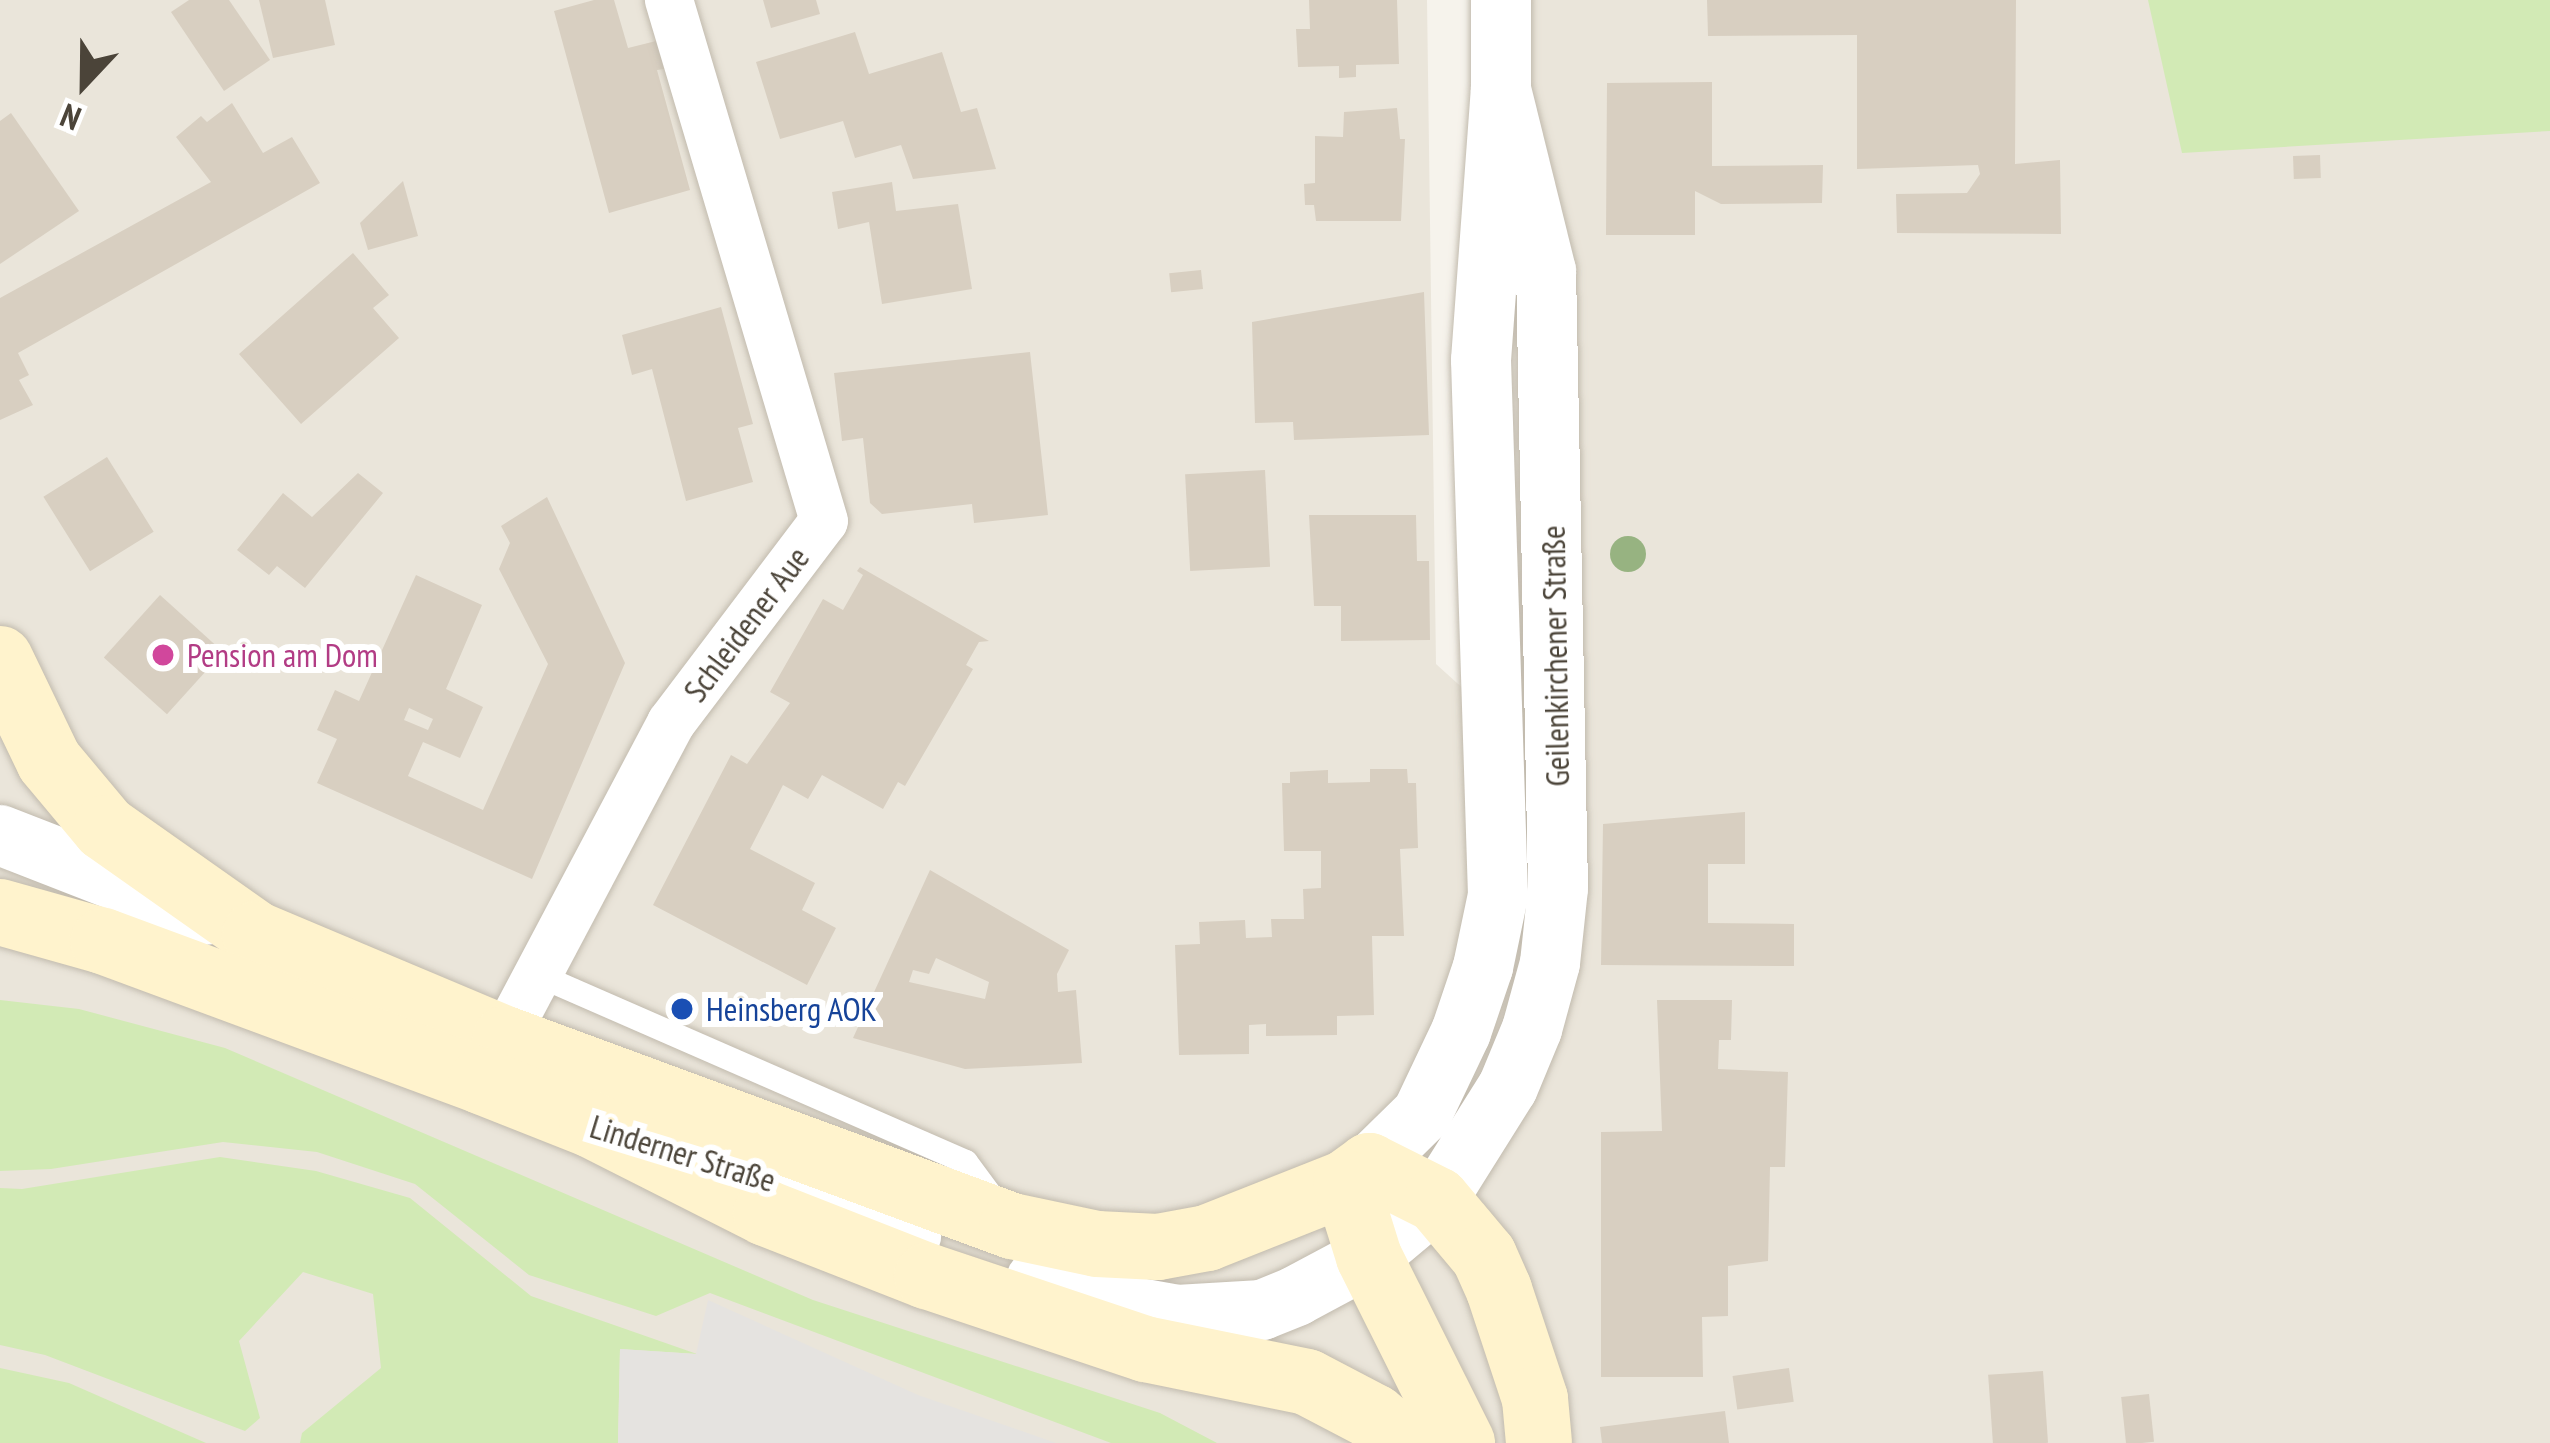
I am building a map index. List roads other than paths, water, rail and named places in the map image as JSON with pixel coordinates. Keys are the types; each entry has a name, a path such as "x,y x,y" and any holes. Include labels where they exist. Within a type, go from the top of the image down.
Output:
{"main road":[{"name":"Linderner Straße","path":"0,659 50,761 105,827 255,934 493,1060 592,1125"},
{"name":"Linderner Straße","path":"0,912 493,1060 1012,1226 1097,1244 1158,1247 1208,1238 1358,1175"},
{"path":"592,1125 766,1213 927,1276 1145,1349 1307,1382 1375,1417 1406,1443"},
{"path":"1462,1443 1369,1257 1358,1175 1437,1200 1474,1241 1499,1290 1535,1399 1539,1443"}],"street":[{"name":"Schleidener Aue","path":"493,1060 671,723 824,521 669,0"},
{"name":"Geilenkirchener Straße","path":"1358,1175 1422,1114 1461,1032 1484,967 1498,896 1481,360 1501,89 1501,0"},
{"name":"Geilenkirchener Straße","path":"1369,1257 1437,1200 1508,1087 1532,1029 1550,963 1558,888 1546,271 1501,89"},
{"name":"Linderner Straße","path":"0,836 255,934"},
{"name":"Linderner Straße","path":"592,1125 775,1180 938,1246 1094,1300 1177,1315 1262,1310 1369,1257"}],"lane":[{"path":"538,975 967,1162 1012,1226"}],"place":[{"name":"Pension am Dom","path":"163,655"},
{"name":"Heinsberg AOK","path":"682,1009"}]}
